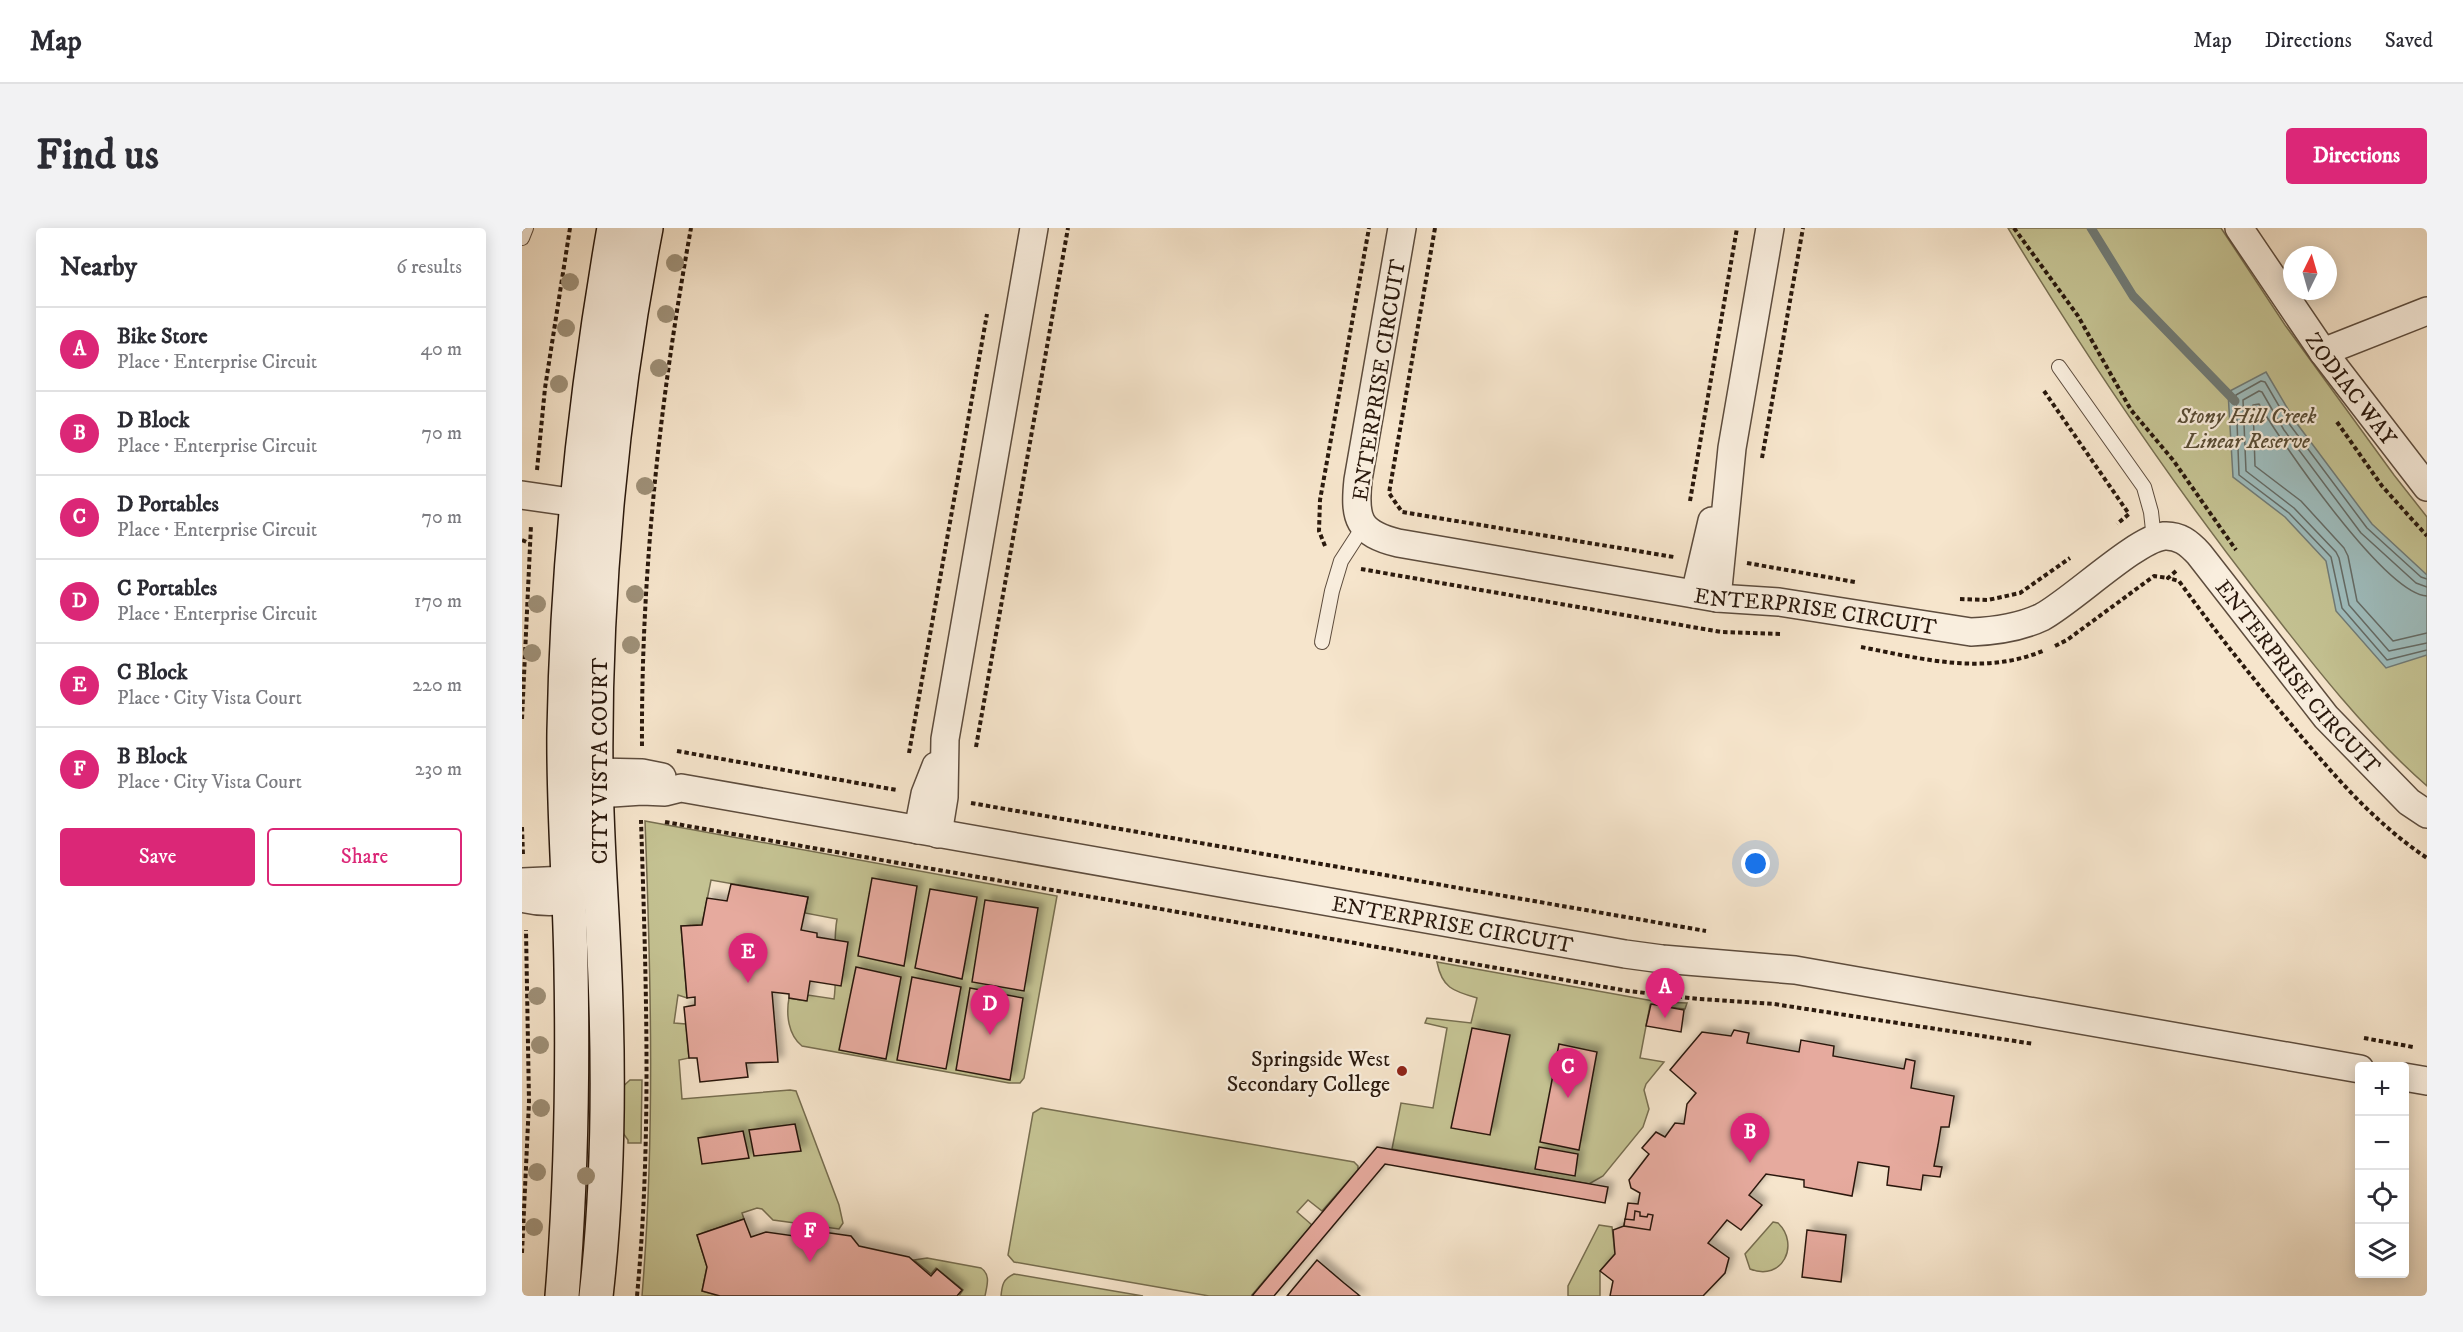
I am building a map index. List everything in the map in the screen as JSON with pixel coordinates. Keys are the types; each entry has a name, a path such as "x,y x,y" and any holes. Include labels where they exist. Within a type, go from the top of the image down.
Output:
{"street":[{"name":"CITY VISTA COURT","path":"562,1296 570,1172 571,965 564,733 587,513 597,333 614,228"},
{"name":"CITY VISTA COURT","path":"596,1296 607,1100 606,1002 596,783 599,642 587,513 620,394 646,228"},
{"path":"928,832 1034,228"},
{"name":"ENTERPRISE CIRCUIT","path":"1402,228 1356,500 1358,516 1363,527 1382,539 1706,596 1810,606 1971,632 1996,631 2019,626 2042,616 2066,602 2140,546 2163,536 2182,539 2199,554 2326,717 2409,802 2427,814"},
{"path":"1706,596 1770,228"},
{"name":"ZODIAC WAY","path":"2239,228 2331,362 2427,487"},
{"path":"2331,362 2421,313"},
{"path":"522,495 587,513"},
{"path":"522,514 587,513"},
{"name":"ENTERPRISE CIRCUIT","path":"596,783 642,782 665,792 681,788 1625,954 1662,960 1795,970 2355,1068"},
{"path":"522,882 568,891 600,890"},
{"path":"522,898 538,902 568,891"},
{"path":"2409,1078 2427,1081"}],"lane":[{"path":"522,238 526,228"},
{"path":"2059,367 2144,487 2151,512 2154,539"},
{"path":"1322,642 1332,591 1341,561 1363,527"}],"path":[{"path":"637,1296 647,1137 641,684 657,456 671,346 691,228"},
{"path":"975,755 1068,228"},
{"path":"1688,511 1737,228"},
{"path":"1762,459 1803,228"},
{"path":"2014,228 2078,316 2131,410 2173,460 2238,553"},
{"path":"909,755 988,310"},
{"path":"522,540 529,543"},
{"path":"642,745 653,747"},
{"path":"676,751 1708,932"},
{"path":"522,1253 529,1102 526,930"},
{"path":"2358,1037 2416,1047"}],"green space":[{"name":"Stony Hill Creek Linear Reserve","path":"2008,228 2221,228 2285,325 2427,517 2427,786 2381,742 2338,695 2225,551 2128,415"},
{"path":"645,821 1057,896 1024,1078 1020,1083 1009,1083 802,1046 794,1036 789,1024 789,998 806,1001 808,995 834,999 837,919 805,913 808,897 711,880 702,925 681,926 687,998 678,995 674,1023 686,1024 689,1058 679,1060 682,1099 796,1091 839,1205 843,1223 839,1229 773,1220 762,1209 757,1208 742,1213 744,1219 697,1235 707,1267 702,1291 720,1296 642,1296 649,1177 651,1058"},
{"path":"1437,962 1659,1002 1687,1003 1685,1009 1650,1005 1640,1058 1664,1062 1646,1084 1644,1090 1649,1109 1643,1127 1603,1176 1589,1184 1392,1149 1401,1103 1433,1108 1447,1028 1425,1023 1427,1018 1471,1023 1477,998 1450,987 1442,978"},
{"path":"630,1080 642,1080 641,1143 628,1143 618,1126 618,1091"},
{"path":"1041,1108 1354,1162 1358,1170 1322,1211 1308,1200 1297,1212 1312,1225 1251,1296 1209,1296 1014,1262 1008,1255 1033,1113"},
{"path":"1773,1222 1778,1223 1788,1241 1785,1259 1771,1270 1762,1272 1750,1269 1745,1254"},
{"path":"1599,1225 1612,1227 1615,1254 1600,1271 1600,1296 1568,1296 1568,1286"},
{"path":"927,1258 981,1268 987,1277 985,1296 959,1296 963,1290 936,1268 931,1274 914,1260"},
{"path":"1014,1274 1143,1296 1001,1296 1004,1283"}],"water":[{"path":"2266,372 2295,421 2372,524 2427,575 2427,655 2386,668 2336,611 2326,561 2285,517 2233,477 2228,392"}],"building":[{"path":"872,878 917,886 904,966 858,956"},
{"path":"731,884 808,897 801,930 817,933 817,937 848,942 841,986 810,981 807,1001 789,998 789,994 772,992 778,1062 746,1063 748,1077 700,1082 697,1058 689,1058 684,1007 695,1005 695,997 687,998 681,926 702,925 707,898 727,901"},
{"path":"930,889 977,897 962,979 915,968"},
{"path":"985,900 1038,908 1024,991 972,982"},
{"path":"856,967 901,977 886,1059 839,1050"},
{"path":"912,977 961,987 946,1069 897,1060"},
{"path":"970,988 1023,998 1010,1080 956,1070"},
{"path":"1651,1004 1684,1010 1681,1032 1646,1026"},
{"path":"1472,1028 1510,1035 1490,1135 1451,1128"},
{"path":"1734,1030 1749,1033 1747,1043 1799,1052 1801,1040 1834,1046 1833,1056 1904,1069 1906,1059 1915,1061 1911,1088 1954,1096 1949,1127 1941,1127 1934,1166 1942,1167 1940,1177 1923,1175 1921,1190 1887,1185 1889,1167 1858,1162 1852,1196 1804,1187 1804,1180 1766,1174 1749,1195 1762,1205 1741,1230 1727,1220 1708,1243 1729,1258 1725,1273 1703,1296 1610,1296 1613,1281 1600,1271 1615,1254 1613,1230 1624,1226 1628,1203 1638,1204 1640,1193 1631,1188 1629,1180 1649,1154 1642,1148 1656,1132 1665,1137 1675,1123 1684,1124 1687,1104 1696,1093 1670,1070 1702,1032 1731,1036"},
{"path":"1559,1044 1597,1052 1579,1150 1540,1142"},
{"path":"795,1124 801,1151 754,1156 749,1130"},
{"path":"743,1131 749,1158 702,1164 698,1138"},
{"path":"1377,1147 1608,1187 1605,1203 1385,1164 1274,1296 1252,1296"},
{"path":"1539,1147 1578,1154 1575,1176 1535,1169"},
{"path":"1635,1211 1640,1212 1640,1216 1653,1215 1650,1230 1624,1226 1625,1219 1634,1220"},
{"path":"744,1219 751,1237 766,1232 794,1236 795,1228 851,1236 859,1246 909,1257 931,1276 937,1269 962,1290 957,1296 720,1296 702,1291 707,1267 697,1235"},
{"path":"1807,1230 1846,1235 1841,1282 1802,1277"},
{"path":"1317,1260 1344,1283 1360,1296 1287,1296"}],"waterway":[{"path":"2091,228 2133,296 2235,401"}],"place":[{"name":"C Block","path":"748,983"},
{"name":"Bike Store","path":"1665,1018"},
{"name":"C Portables","path":"990,1035"},
{"name":"Springside West Secondary College","path":"1402,1071"},
{"name":"D Portables","path":"1568,1098"},
{"name":"D Block","path":"1750,1163"},
{"name":"B Block","path":"810,1262"}]}
